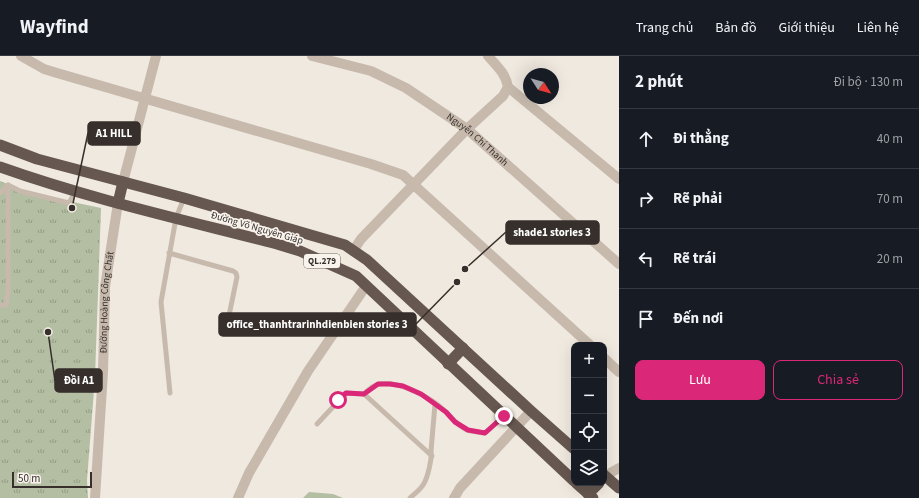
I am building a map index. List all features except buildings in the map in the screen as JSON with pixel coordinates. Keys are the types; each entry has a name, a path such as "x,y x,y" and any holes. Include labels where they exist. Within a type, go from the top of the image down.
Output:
{"highway":[{"name":"Đường Võ Nguyên Giáp","path":"0,145 37,159 184,198 345,245 367,260 571,446"},
{"name":"Đường Võ Nguyên Giáp","path":"0,167 41,181 118,203 277,244 300,252 356,276 571,478"},
{"path":"118,203 123,182"},
{"path":"448,364 463,348"},
{"path":"607,480 619,488"},
{"name":"Đường Võ Nguyên Giáp","path":"579,486 589,497"},
{"path":"589,497 597,486"}],"street":[{"path":"21,56 44,69 371,164 403,175 587,342"},
{"path":"123,182 156,56"},
{"name":"Nguyễn Chí Thanh","path":"312,56 371,71 406,88 467,130 619,264"},
{"path":"488,56 502,72 508,87 619,179"},
{"path":"353,251 361,239 502,96 508,87"},
{"name":"Đường Hoàng Công Chất","path":"95,498 103,372 105,287 118,203"},
{"path":"238,498 249,473 308,371 366,286"},
{"path":"607,361 619,372"},
{"path":"454,498 460,488 531,411"},
{"path":"607,476 619,468"}],"lane":[{"path":"8,185 20,191 69,203 76,191"},
{"path":"0,193 8,185"},
{"path":"0,305 6,305 8,292 8,185"},
{"path":"170,393 161,302 176,218 184,198"},
{"path":"169,253 236,273 237,277 227,325"},
{"path":"317,424 346,393 364,394 378,384 403,386 421,394 446,412 455,422 468,430 485,433 504,416"},
{"path":"364,394 432,456"},
{"path":"410,498 424,484 432,456 431,451 435,404"}],"green space":[{"path":"0,181 30,193 101,208 95,377 87,480 88,498 0,498"},
{"path":"309,492 333,494 343,498 303,498"}],"place":[{"name":"A1 HILL","path":"72,208"},
{"name":"shade1 stories 3","path":"465,269"},
{"name":"office_thanhtrarinhdienbien stories 3","path":"457,282"},
{"name":"Đồi A1","path":"48,332"}],"route":[{"path":"338,400 346,393 364,394 378,384 390,384 403,386 421,394 446,412 455,422 468,430 485,433 504,416"}]}
